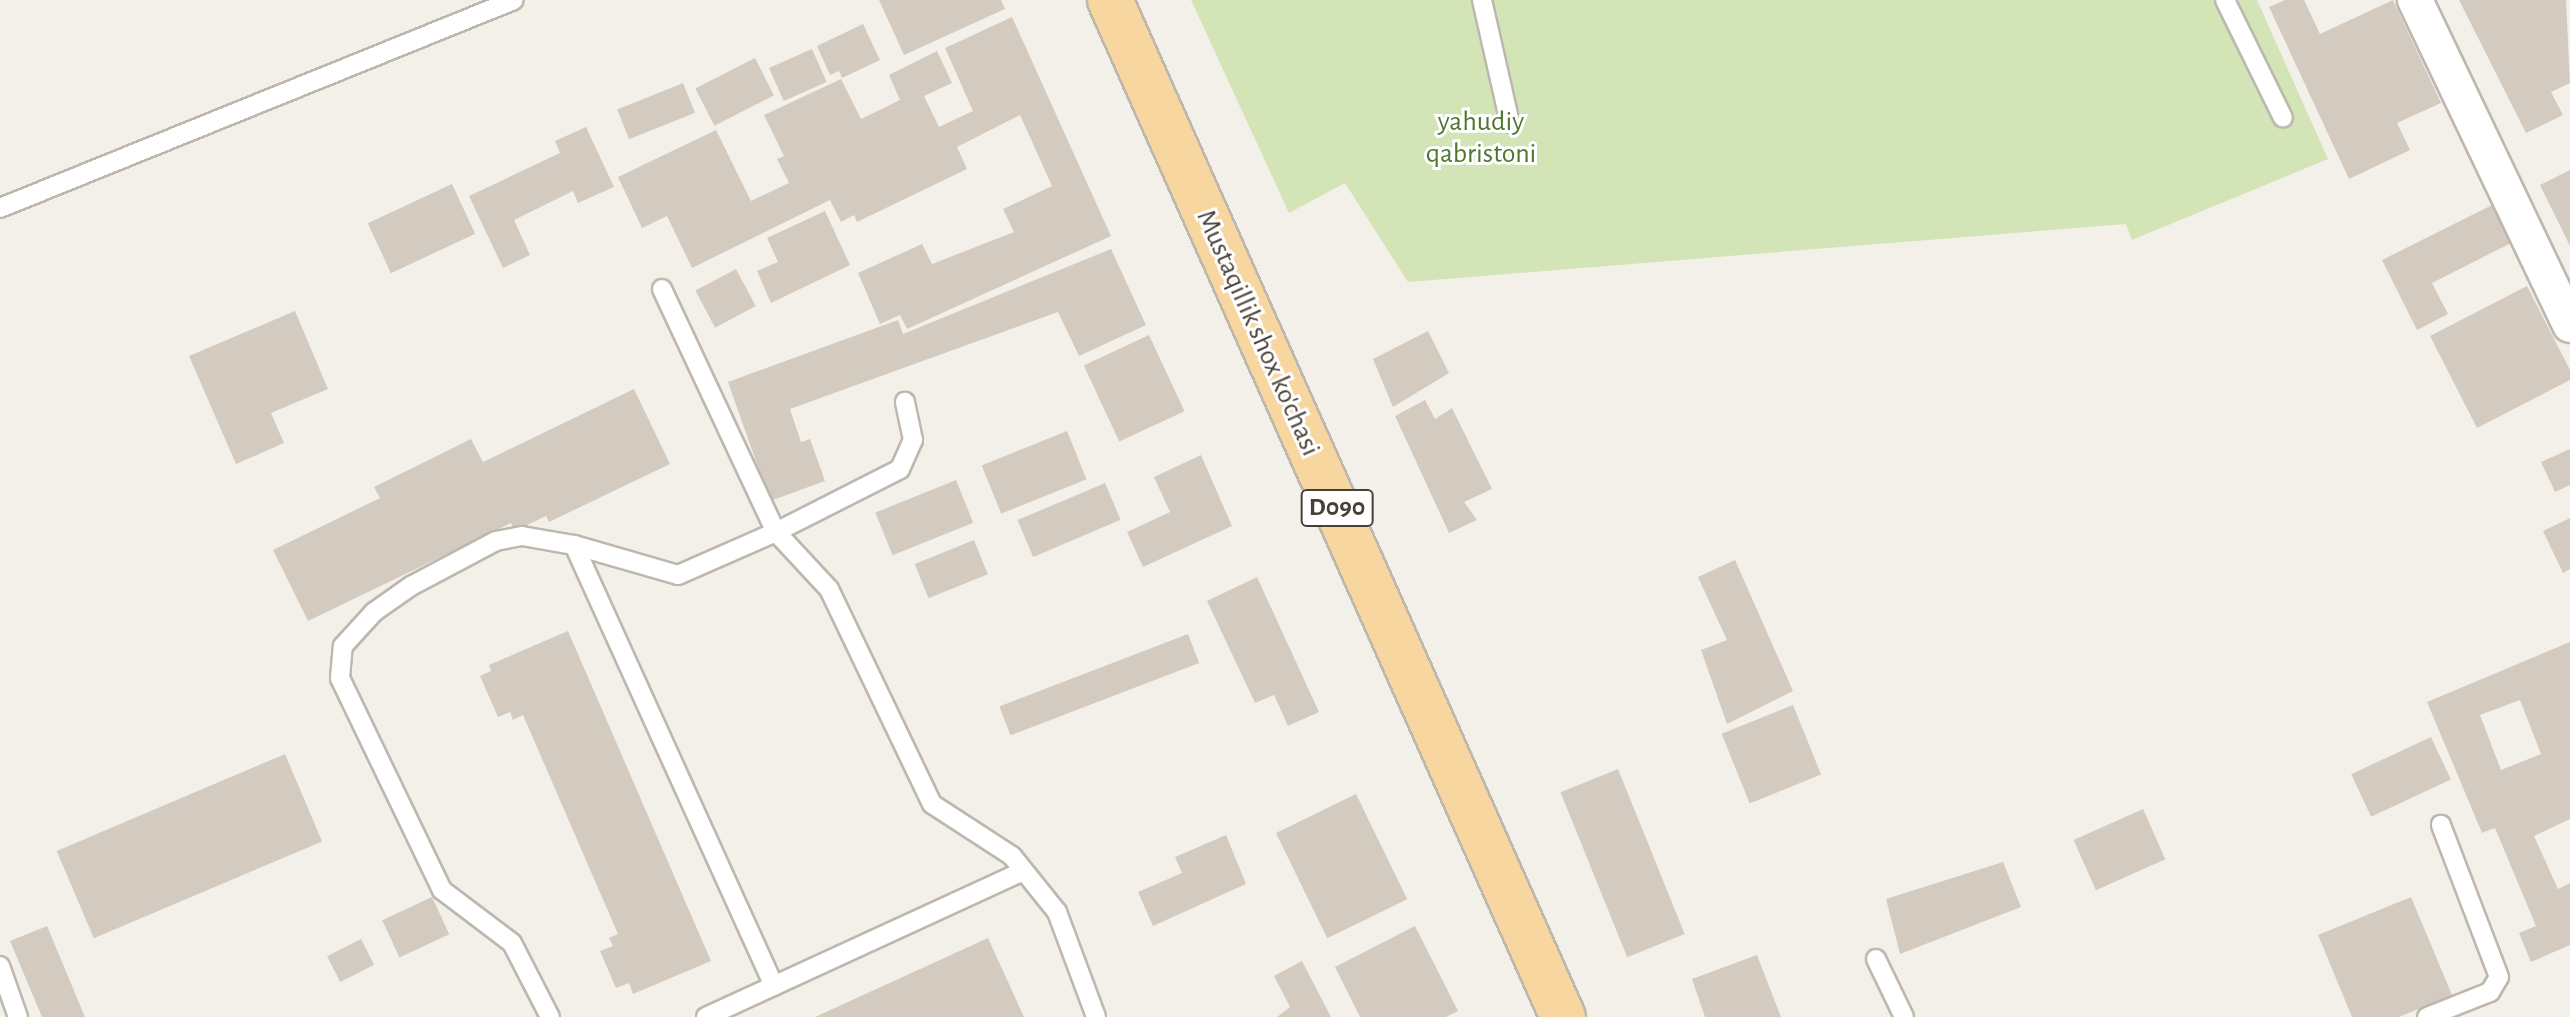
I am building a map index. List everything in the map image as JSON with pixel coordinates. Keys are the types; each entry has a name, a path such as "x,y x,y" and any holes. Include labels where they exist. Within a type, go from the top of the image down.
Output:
{"main road":[{"name":"Mustaqillik shox ko'chasi","path":"1110,0 1563,1017"}],"street":[{"path":"2415,0 2570,325"}],"lane":[{"path":"0,208 514,0"},
{"path":"1482,0 1510,123"},
{"path":"2225,0 2283,118"},
{"path":"662,289 776,532 829,589 932,804 1012,856 1057,912 1096,1017"},
{"path":"550,1017 512,943 442,890 340,678 339,660 352,632 374,612 457,559 522,536 574,545 678,575 776,532 900,469 913,440 905,402"},
{"path":"574,545 774,986"},
{"path":"2427,1017 2490,992 2499,977 2441,825"},
{"path":"706,1017 1023,871"},
{"path":"1876,959 1904,1017"},
{"path":"0,966 18,1017"}],"green space":[{"name":"yahudiy qabristoni","path":"1191,0 2257,0 2328,159 2132,240 2126,224 1408,282 1345,183 1289,213"}],"building":[{"path":"879,0 1001,0 1005,9 904,55"},
{"path":"2285,0 2304,0 2320,34 2393,0 2441,103 2397,123 2410,150 2349,179 2269,7"},
{"path":"2459,0 2566,0 2570,83 2551,92 2563,115 2526,133"},
{"path":"1012,17 1111,236 907,329 900,315 880,324 858,273 922,244 932,264 1014,232 1003,209 1052,186 1020,115 957,147 967,169 857,222 854,215 841,222 830,200 692,268 667,216 642,228 618,177 716,130 751,201 789,183 777,159 784,156 764,115 841,79 861,119 900,100 889,75 937,51 952,83 924,96 939,127 973,111 945,48"},
{"path":"863,24 880,60 842,78 839,71 830,75 817,46"},
{"path":"812,49 827,82 784,101 769,68"},
{"path":"755,58 774,95 714,126 695,88"},
{"path":"683,83 695,113 629,139 617,110"},
{"path":"586,127 614,187 578,203 573,191 514,220 530,255 503,268 469,196 560,153 555,141"},
{"path":"2570,170 2570,246 2540,185"},
{"path":"452,184 475,234 391,273 368,223"},
{"path":"2496,203 2515,241 2432,283 2448,314 2417,330 2382,260"},
{"path":"825,211 850,265 771,303 757,271 778,262 767,238"},
{"path":"1111,249 1146,325 1079,356 1058,312 790,409 801,442 810,439 825,481 770,501 728,382 898,320 903,334"},
{"path":"736,269 756,306 715,328 695,291"},
{"path":"2527,286 2570,370 2570,380 2477,428 2430,336"},
{"path":"295,311 328,389 271,413 284,443 236,464 189,356"},
{"path":"1428,331 1449,373 1393,407 1373,359"},
{"path":"1149,335 1184,411 1119,442 1084,365"},
{"path":"634,389 670,464 549,522 546,516 515,531 511,523 308,621 273,550 380,498 374,487 471,439 483,462"},
{"path":"1425,400 1435,419 1452,408 1492,489 1464,502 1477,520 1449,533 1395,416"},
{"path":"1067,431 1086,479 1001,514 982,465"},
{"path":"2570,449 2570,485 2555,492 2541,462"},
{"path":"1201,455 1232,526 1143,567 1127,532 1170,512 1154,477"},
{"path":"956,480 973,523 893,555 875,513"},
{"path":"1105,483 1121,520 1033,557 1018,520"},
{"path":"2570,518 2570,569 2563,573 2543,531"},
{"path":"974,540 988,574 929,598 915,564"},
{"path":"1735,560 1793,691 1727,724 1701,650 1727,640 1698,577"},
{"path":"1257,577 1319,712 1288,726 1274,695 1255,703 1207,601"},
{"path":"568,631 711,961 633,994 629,983 616,988 600,951 613,946 609,938 618,934 523,715 513,720 510,712 498,717 480,676 491,671 489,665"},
{"path":"1188,634 1199,663 1011,735 999,706"},
{"path":"2570,642 2570,819 2534,836 2558,889 2570,883 2570,945 2531,962 2519,933 2536,926 2495,828 2482,833 2427,702","holes":["2520,700 2541,754 2501,770 2480,715"]},
{"path":"1793,705 1821,775 1750,803 1722,734"},
{"path":"2431,737 2451,780 2371,817 2351,774"},
{"path":"285,754 322,841 94,938 57,851"},
{"path":"1618,769 1685,934 1627,957 1561,792"},
{"path":"1356,794 1407,899 1327,938 1276,833"},
{"path":"2143,809 2165,859 2096,890 2074,840"},
{"path":"1226,835 1246,884 1153,926 1138,892 1182,873 1175,857"},
{"path":"2003,862 2021,907 1900,954 1886,899"},
{"path":"432,897 449,934 399,957 382,920"},
{"path":"2411,897 2452,995 2399,1017 2352,1017 2318,935"},
{"path":"47,926 85,1017 42,1017 10,941"},
{"path":"1415,926 1458,1011 1446,1017 1360,1017 1335,967"},
{"path":"988,938 1024,1017 815,1017"},
{"path":"361,939 374,965 340,982 327,956"},
{"path":"1757,955 1781,1017 1705,1017 1692,979"},
{"path":"1302,961 1331,1017 1277,1017 1290,1007 1274,976"}]}
